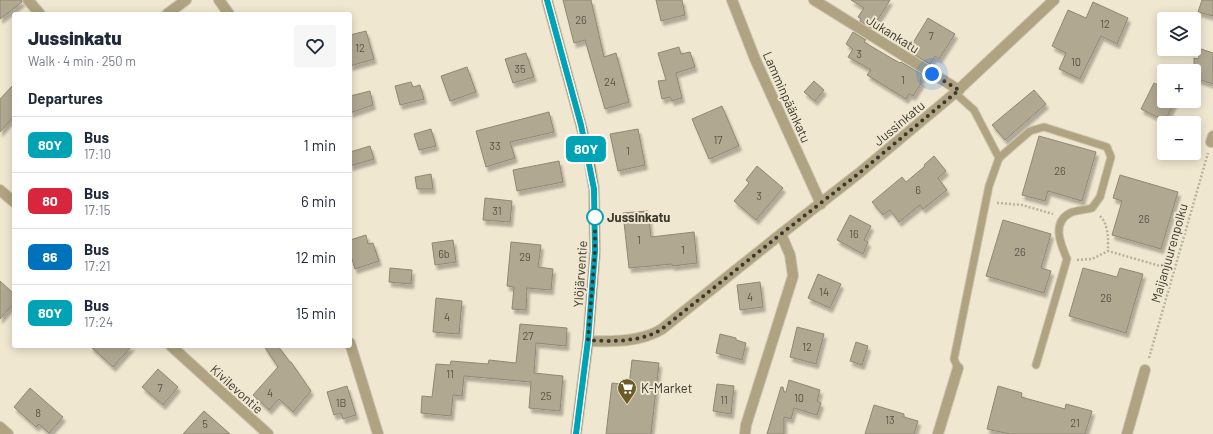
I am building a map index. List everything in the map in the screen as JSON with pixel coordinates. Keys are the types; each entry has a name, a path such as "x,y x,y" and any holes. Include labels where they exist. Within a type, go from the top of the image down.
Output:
{"main road":[{"name":"Ylöjärventie","path":"547,0 581,125 594,189 595,251 588,340 576,434"}],"street":[{"path":"28,0 38,12"},
{"path":"170,12 186,0"},
{"path":"219,0 228,12"},
{"name":"Lamminpäänkatu","path":"732,0 755,59 821,204"},
{"name":"Jukankatu","path":"814,0 957,91"},
{"name":"Jussinkatu","path":"588,340 612,342 658,332 821,204 957,91 1054,0"},
{"path":"0,190 12,200"},
{"path":"745,434 746,425 793,276 790,255 781,234"},
{"name":"Kivilevontie","path":"173,348 268,434"},
{"path":"352,348 378,434"},
{"path":"938,434 958,368"},
{"path":"1128,434 1145,370"},
{"path":"0,427 8,434"}],"lane":[{"path":"957,91 974,110 999,158"},
{"path":"958,368 954,359 989,186 999,158 1030,131 1044,127 1107,147 1111,157 1100,197 1092,208 1070,213 1062,220 1059,228 1060,242 1067,259 1036,365"}],"path":[{"name":"Maijanjuurenpolku","path":"1145,370 1212,139"},
{"path":"984,210 999,202 1022,205 1065,218"},
{"path":"1092,208 1103,219 1108,231 1108,251"},
{"path":"1067,259 1092,259 1108,251 1174,270"}],"building":[{"path":"0,0 22,0 22,2 0,19"},
{"path":"563,0 591,0 604,57 616,53 629,102 605,109 585,40 574,43"},
{"path":"656,0 682,0 685,15 661,21"},
{"path":"851,0 890,0 872,29 860,21 861,19 858,17 864,8"},
{"path":"1202,0 1213,0 1213,16 1198,12"},
{"path":"1093,2 1128,18 1117,44 1101,36 1080,79 1059,69 1066,53 1052,46 1068,10 1086,18"},
{"path":"928,18 955,34 939,59 935,56 930,64 908,51"},
{"path":"366,31 374,59 352,65 352,34"},
{"path":"853,32 866,40 864,42 923,75 920,81 922,82 913,96 909,94 906,99 867,75 871,70 848,57 853,49 846,44"},
{"path":"679,47 681,54 690,52 695,67 676,73 682,98 672,101 670,97 662,99 658,81 666,80 658,53"},
{"path":"1201,49 1213,53 1213,84 1201,80 1201,64 1194,64 1194,58 1198,59 1199,56 1201,56"},
{"path":"526,53 534,77 513,83 505,59"},
{"path":"467,67 476,92 450,101 441,76"},
{"path":"814,81 824,90 815,101 804,92"},
{"path":"411,82 413,87 420,85 424,99 400,105 395,86"},
{"path":"1154,83 1157,84 1157,108 1172,108 1168,116 1157,117 1141,109"},
{"path":"12,86 12,118 0,132 0,99"},
{"path":"1034,90 1046,104 1005,140 992,125"},
{"path":"370,91 373,105 352,112 352,96"},
{"path":"722,106 739,146 709,159 692,119"},
{"path":"549,112 554,132 510,142 515,158 486,167 476,131"},
{"path":"431,129 436,146 419,150 414,134"},
{"path":"638,129 645,165 618,171 610,134"},
{"path":"1039,136 1096,152 1082,201 1048,191 1045,201 1022,195"},
{"path":"370,146 374,159 352,165 352,151"},
{"path":"934,156 946,171 938,178 947,190 923,209 920,205 899,222 890,210 883,215 872,202 902,177 906,182 925,166 924,165"},
{"path":"559,161 563,182 517,191 513,170"},
{"path":"757,166 783,188 756,220 734,201 749,183 746,180"},
{"path":"431,174 433,189 417,189 415,177"},
{"path":"1120,175 1178,192 1161,249 1112,235 1122,201 1113,198"},
{"path":"485,198 512,201 510,222 483,220"},
{"path":"648,211 651,237 694,232 697,263 629,268 623,213"},
{"path":"850,215 871,226 864,240 868,242 863,254 837,240"},
{"path":"1003,220 1051,234 1041,268 1051,271 1044,293 986,276"},
{"path":"366,235 368,244 373,243 379,261 355,269 352,259 352,239"},
{"path":"453,240 456,262 435,265 432,243"},
{"path":"511,242 541,245 538,267 553,269 551,290 527,288 526,310 512,309 514,287 507,286"},
{"path":"390,268 412,270 411,284 389,282"},
{"path":"1083,268 1117,277 1120,268 1143,274 1126,333 1069,316"},
{"path":"818,274 841,284 830,308 808,298"},
{"path":"0,281 12,292 12,305 0,319"},
{"path":"760,282 763,307 740,310 737,285"},
{"path":"436,298 462,301 459,334 433,332"},
{"path":"520,324 567,328 566,346 536,343 534,373 563,376 560,411 529,408 531,382 464,376 462,396 453,395 451,416 421,413 422,396 432,397 436,364 450,365 451,361 488,364 489,360 516,363"},
{"path":"797,327 824,334 816,364 790,357"},
{"path":"720,334 736,338 736,340 746,343 742,360 716,353"},
{"path":"856,342 868,346 862,365 850,361"},
{"path":"92,348 130,348 113,367"},
{"path":"265,348 280,348 311,391 293,412 279,399 269,410 253,395 278,367"},
{"path":"632,360 659,363 651,434 606,434 612,383 629,385"},
{"path":"158,369 178,387 163,405 142,387"},
{"path":"789,380 820,390 817,401 821,403 817,415 794,408 791,419 784,417 784,434 767,434 781,387 783,387 784,392 786,392"},
{"path":"717,384 734,386 731,414 713,411"},
{"path":"347,386 356,415 343,419 341,413 334,415 327,392"},
{"path":"998,386 1022,393 1021,397 1065,409 1066,404 1092,411 1085,434 1010,434 987,429"},
{"path":"30,388 63,417 49,433 39,424 36,427 14,407"},
{"path":"874,405 904,414 904,417 918,421 914,434 865,434"},
{"path":"204,411 230,434 183,434"}],"bus line":[{"name":"80Y","path":"547,0 581,125 594,189 595,251 588,340 576,434"}],"place":[{"name":"Jussinkatu","path":"595,217"},
{"name":"K-Market","path":"627,405"}],"route":[{"path":"595,217 595,251 588,340 612,342 654,334 823,202 959,90 932,74"}]}
